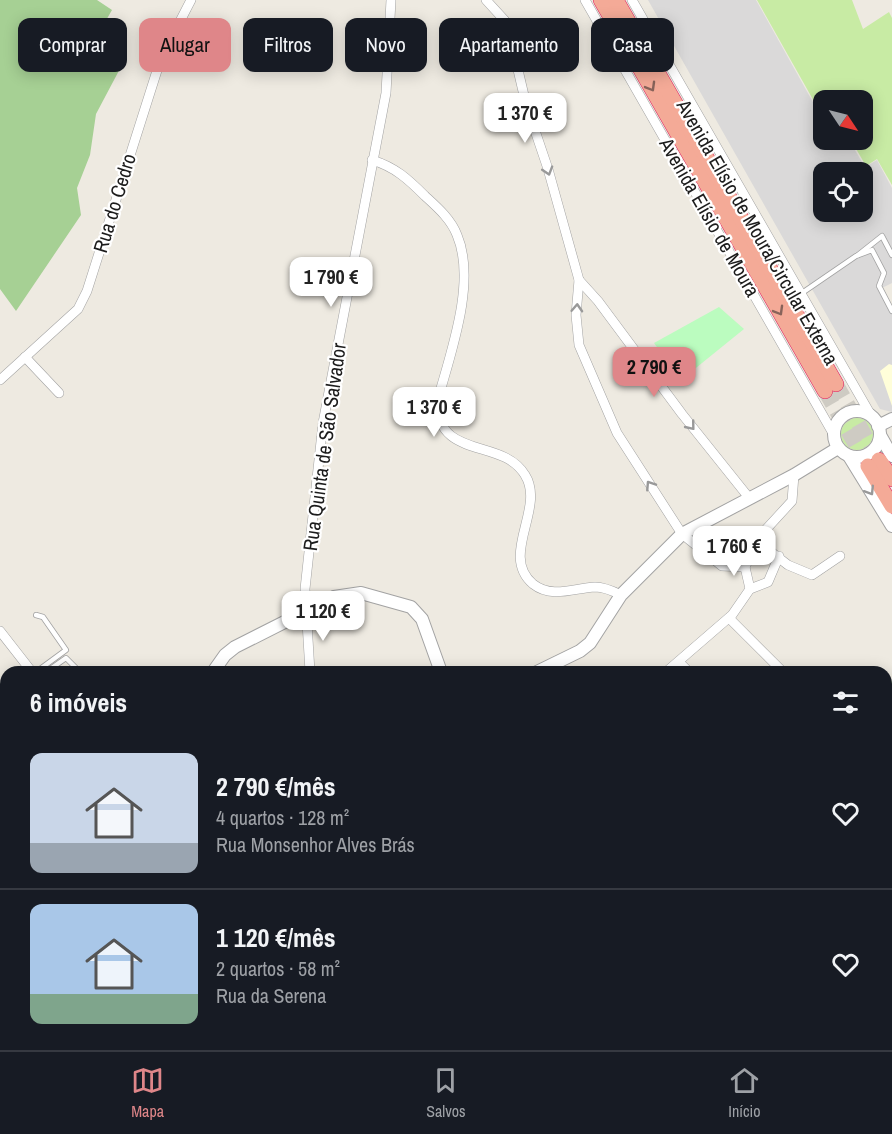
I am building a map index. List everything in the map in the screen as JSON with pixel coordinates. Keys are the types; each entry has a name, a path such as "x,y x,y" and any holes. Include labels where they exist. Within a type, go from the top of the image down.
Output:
{"highway":[{"name":"Avenida Elísio de Moura/Circular Externa","path":"601,0 830,387 616,0"},
{"path":"880,461 892,479"},
{"path":"880,461 892,506"}],"street":[{"name":"Rua do Cedro","path":"0,380 78,309 87,291 161,58 191,0"},
{"name":"Rua Quinta de São Salvador","path":"310,666 305,589 323,423 386,93 391,0"},
{"path":"486,0 507,23 526,104 548,169 579,280 576,315 579,345 617,433 682,534 722,566 745,567"},
{"name":"Avenida Elísio de Moura","path":"585,0 834,435"},
{"name":"Avenida Elísio de Moura","path":"632,0 877,426"},
{"path":"372,160 398,170 440,210 457,235 464,267 460,316 437,402 438,417 450,436 507,458 524,472 530,493 520,555 526,576 544,591 554,593 597,587 621,595"},
{"path":"579,280 598,301 682,414 750,499"},
{"path":"25,357 59,393"},
{"path":"880,461 877,426 858,411 844,415 835,427 834,435 838,448 849,456 892,526"},
{"path":"877,426 892,419"},
{"path":"849,456 864,456 875,448 877,426"},
{"path":"549,666 580,651 590,643 621,595 682,534 794,475 838,448"},
{"path":"750,589 745,567 757,541 792,501 794,475"},
{"path":"757,541 788,565 812,575 840,556"},
{"path":"674,666 729,618 750,589 768,582 779,556"},
{"path":"217,666 225,655 235,647 346,593 361,593 411,607 422,620 439,666"},
{"path":"729,618 777,666"},
{"path":"0,631 29,666"},
{"path":"679,662 683,666"}],"lane":[{"path":"800,294 882,236 892,255"},
{"path":"856,256 872,250 884,273 879,286 892,311"},
{"path":"36,615 43,617 66,650 43,666"},
{"path":"55,666 66,658 74,666"}],"shaded area":[{"path":"648,0 756,0 813,102 813,150 855,150 862,162 813,162 813,222 873,222 873,162 877,160 892,188 892,283 882,288 892,308 892,412 880,409 674,46 674,18 658,18"},
{"path":"889,364 892,365 892,406 880,371"}],"green space":[{"path":"0,0 97,0 112,10 107,18 18,18 18,72 118,72 96,114 90,155 77,188 81,215 16,311 0,289"},
{"path":"757,0 852,0 863,29 889,12 892,18 892,185 877,159 872,162 864,162 857,150 873,150 873,90 813,90 813,100"},
{"path":"719,307 744,329 681,380 654,343"},
{"path":"857,418 868,423 873,434 868,445 857,450 846,445 841,434 846,423"}],"tunnel":[{"path":"836,384 879,460"},
{"path":"825,391 868,466"}]}
